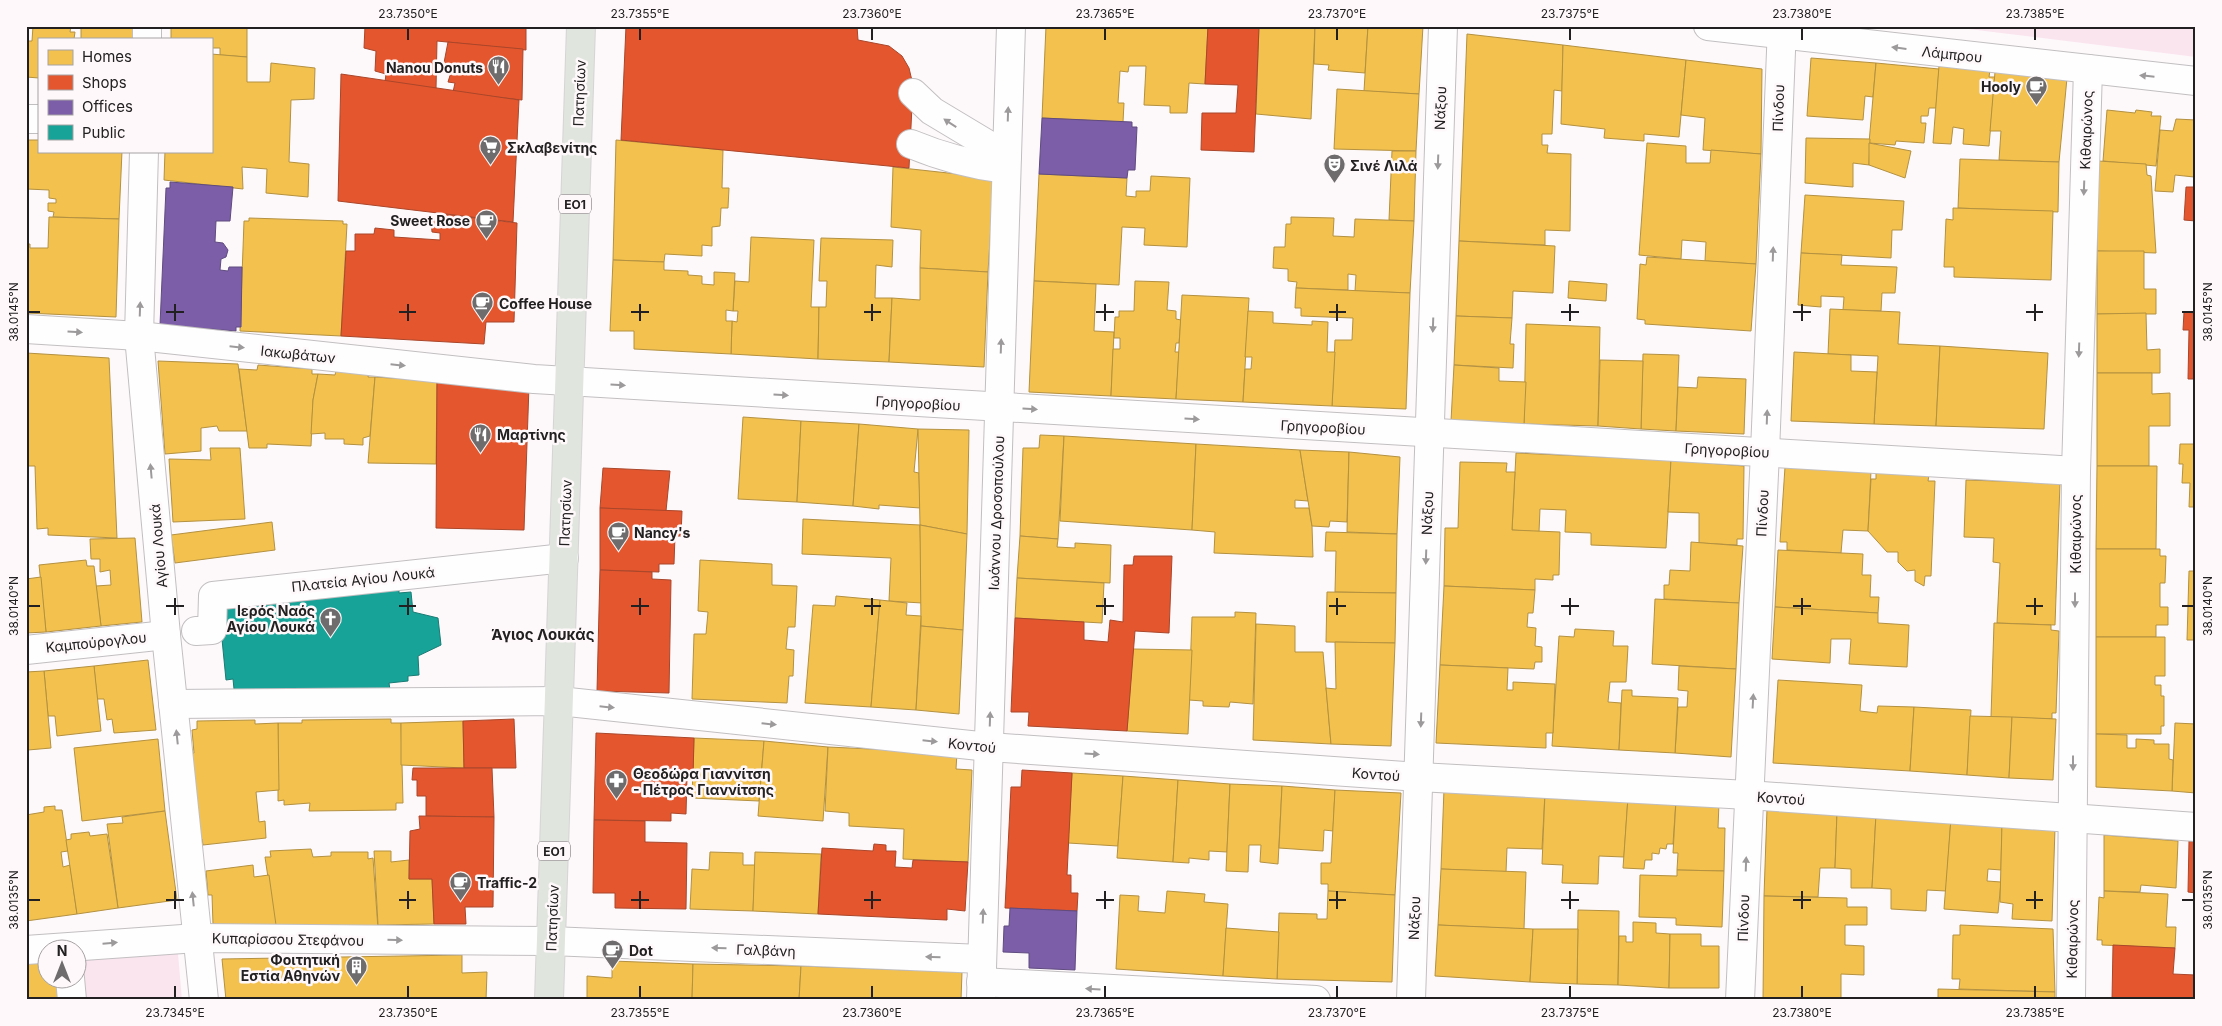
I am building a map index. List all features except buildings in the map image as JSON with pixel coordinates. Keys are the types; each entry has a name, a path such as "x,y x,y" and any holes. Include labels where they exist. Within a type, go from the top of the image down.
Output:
{"main road":[{"name":"Πατησίων","path":"549,1000 581,26"}],"street":[{"name":"Ιωάννου Δροσοπούλου","path":"981,981 1011,26"},
{"name":"Νάξου","path":"1411,1000 1443,26"},
{"name":"Λάμπρου","path":"1708,26 1782,30 2196,82"},
{"name":"Πίνδου","path":"1740,1000 1748,796 1766,452 1782,30"},
{"name":"Κιθαιρώνος","path":"2071,1000 2076,471 2088,69"},
{"path":"913,93 932,111 1006,162"},
{"path":"910,144 944,158 980,166 1006,162"},
{"name":"Αγίου Λουκά","path":"144,152 139,336 166,635 204,1000"},
{"name":"Ιακωβάτων","path":"26,329 139,336 570,382"},
{"name":"Γρηγοροβίου","path":"570,382 2076,471"},
{"name":"Πλατεία Αγίου Λουκά","path":"196,631 212,630 213,596 564,558"},
{"name":"Καμπούρογλου","path":"26,650 166,635"},
{"path":"173,704 559,702"},
{"name":"Κοντού","path":"559,702 989,747 2196,827"},
{"name":"Κυπαρίσσου Στεφάνου","path":"88,946 197,938 551,941"},
{"name":"Γαλβάνη","path":"551,941 981,981 1316,1000"}],"shaded area":[{"path":"1944,26 2190,26 2196,28 2196,57"},
{"path":"177,942 182,1000 80,1000 80,988 88,988 88,950"}],"place":[{"name":"Nanou Donuts","path":"499,86"},
{"name":"Hooly","path":"2037,105"},
{"name":"Σκλαβενίτης","path":"491,166"},
{"name":"Σινέ Λιλά","path":"1334,184"},
{"name":"Sweet Rose","path":"486,239"},
{"name":"Coffee House","path":"483,322"},
{"name":"Μαρτίνης","path":"481,453"},
{"name":"Nancy's","path":"618,551"},
{"name":"Ιερός Ναός Αγίου Λουκά","path":"331,637"},
{"name":"Θεοδώρα Γιαννίτση - Πέτρος Γιαννίτσης","path":"617,800"},
{"name":"Traffic-2","path":"461,901"},
{"name":"Dot","path":"613,969"},
{"name":"Φοιτητική Εστία Αθηνών","path":"356,986"}],"district":[{"name":"Άγιος Λουκάς","path":"543,634"}]}
